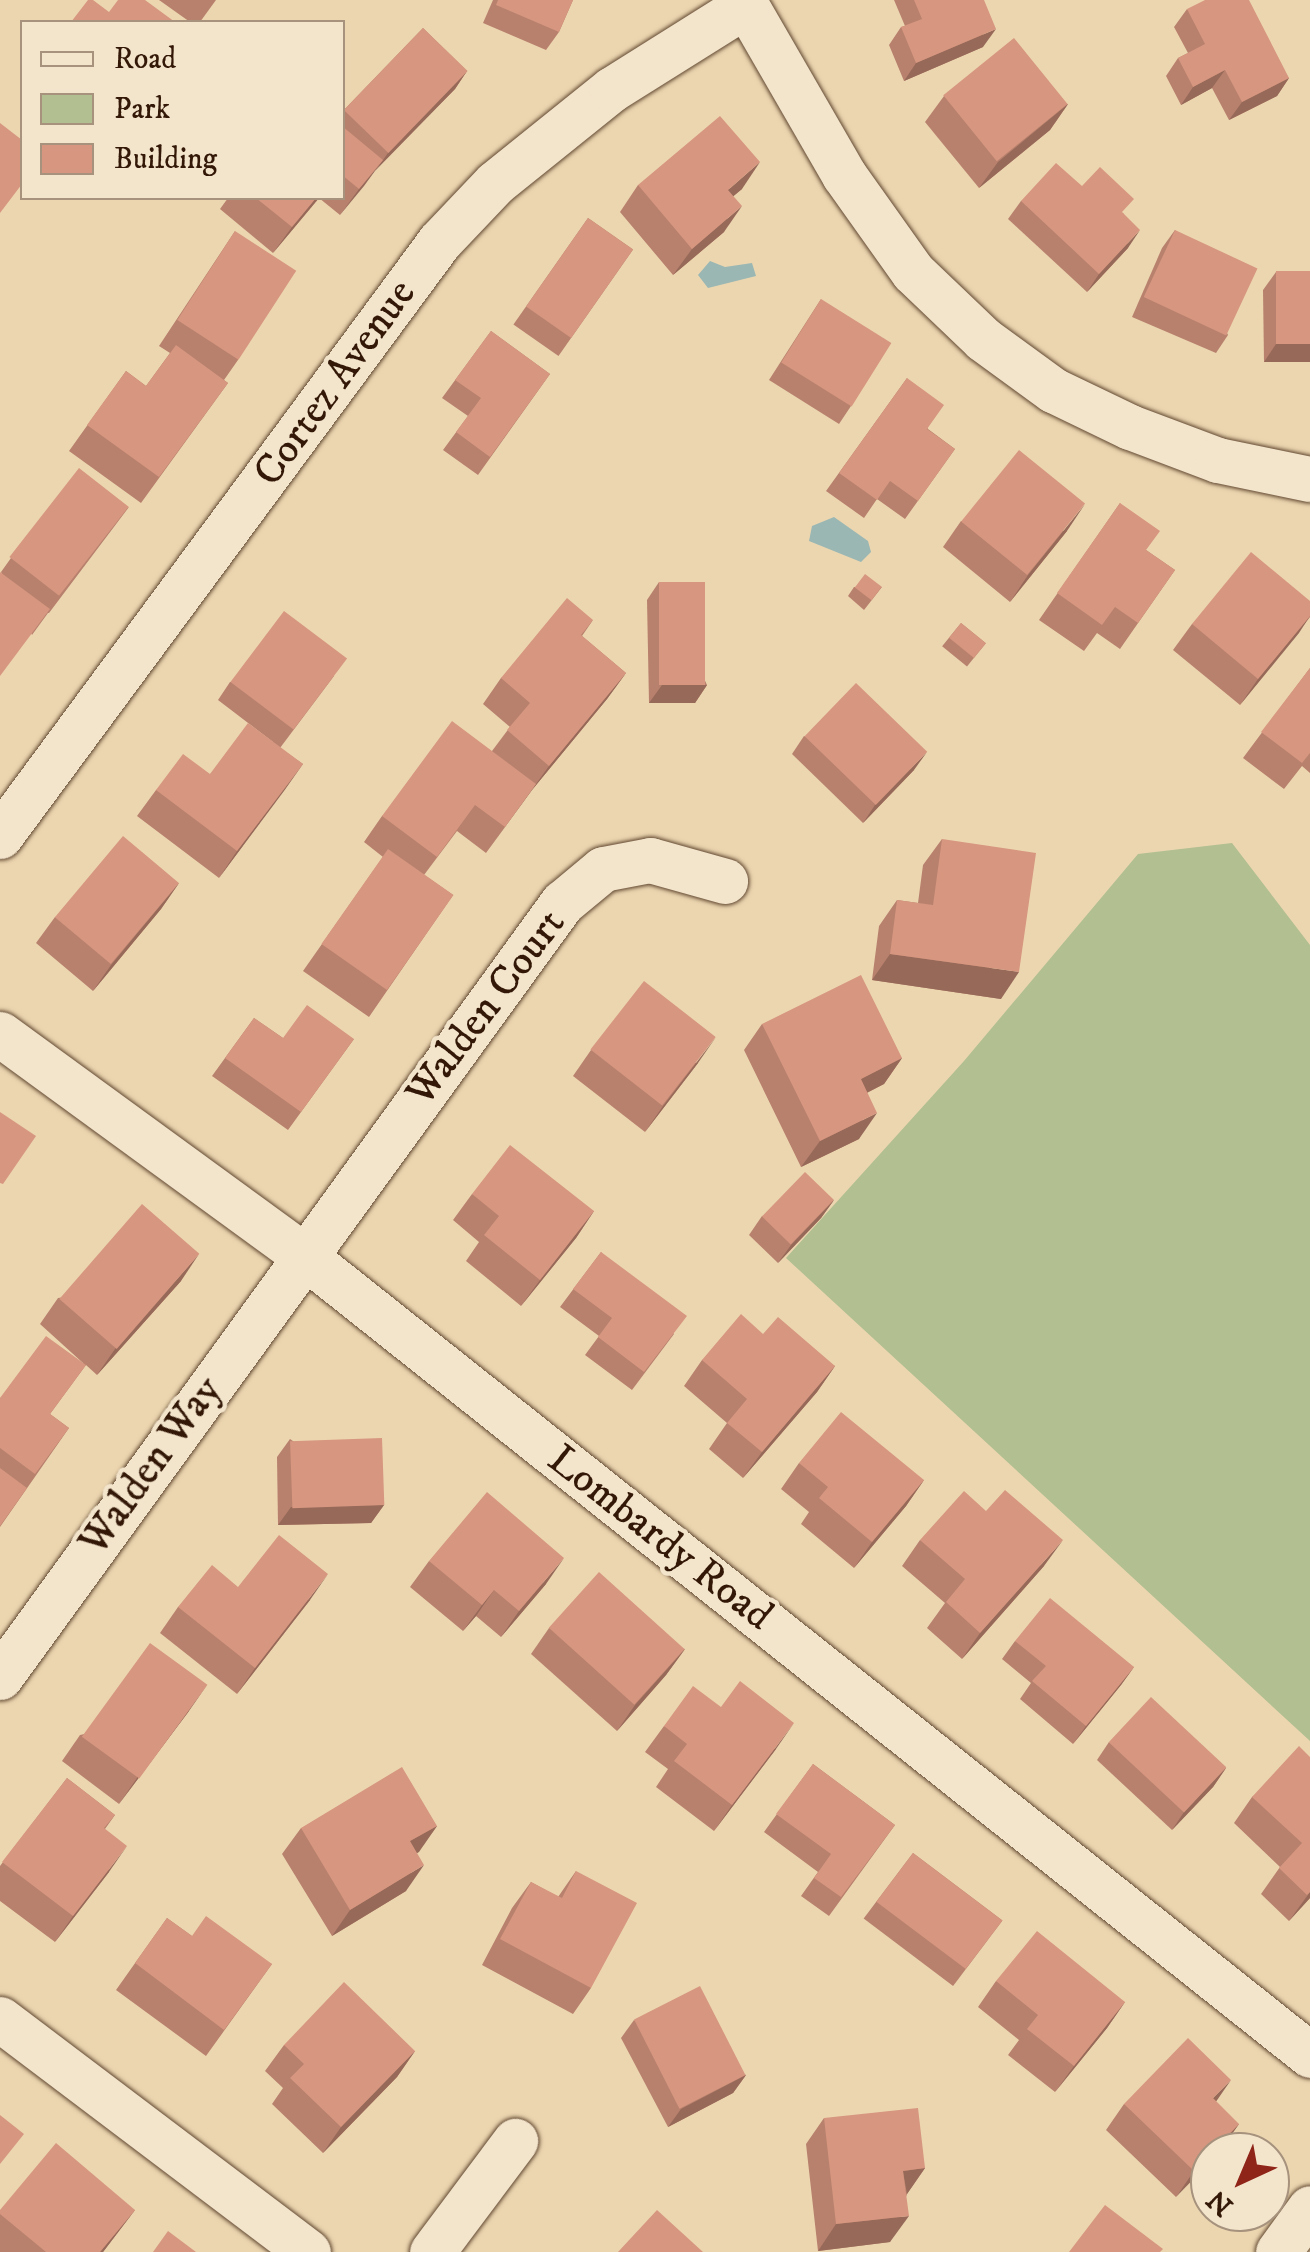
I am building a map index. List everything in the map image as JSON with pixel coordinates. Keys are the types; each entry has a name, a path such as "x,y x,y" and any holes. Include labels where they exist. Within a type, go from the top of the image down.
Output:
{"street":[{"path":"744,3 867,208 913,272 982,340 1053,390 1130,426 1218,460 1310,478"},
{"name":"Cortez Avenue","path":"0,836 439,242 495,184 600,99 744,3"},
{"name":"Walden Court","path":"303,1256 562,903 603,869 650,860 725,881"},
{"name":"Lombardy Road","path":"0,1034 303,1256 1310,2055"},
{"name":"Walden Way","path":"0,1677 303,1256"},
{"path":"0,2020 308,2252"},
{"path":"432,2252 515,2142"},
{"path":"1278,2252 1310,2208"}],"green space":[{"path":"1232,843 1310,945 1310,1741 786,1258 964,1061 1138,854"}],"water":[{"path":"710,261 725,267 752,263 756,276 708,288 698,275"},
{"path":"834,517 868,541 871,552 861,562 809,541 812,526"}],"building":[{"path":"88,0 109,12 118,0 145,0 172,20 73,20"},
{"path":"498,0 573,0 559,32 496,5"},
{"path":"914,0 984,0 996,29 916,63 901,27 922,19"},
{"path":"1205,0 1249,0 1289,78 1242,102 1225,70 1193,87 1178,58 1205,44 1187,9"},
{"path":"423,28 468,71 388,153 345,109"},
{"path":"1014,38 1067,104 997,161 943,95"},
{"path":"720,116 760,162 728,190 742,206 692,249 638,185"},
{"path":"0,123 20,138 20,187 0,213"},
{"path":"345,128 383,160 359,189 345,177"},
{"path":"1056,163 1082,186 1100,167 1134,199 1122,212 1140,230 1099,274 1021,201"},
{"path":"258,200 314,200 292,227"},
{"path":"588,218 633,250 571,338 526,306"},
{"path":"1175,230 1257,268 1226,336 1144,297"},
{"path":"235,231 296,271 238,360 177,320"},
{"path":"1276,271 1310,271 1310,344 1276,344"},
{"path":"821,299 891,343 852,407 781,363"},
{"path":"491,331 550,374 490,457 456,432 481,398 455,380"},
{"path":"176,345 228,383 159,477 87,425 126,371 146,386"},
{"path":"907,378 944,405 927,429 955,449 918,501 890,481 877,500 839,473"},
{"path":"1019,450 1085,503 1027,575 961,521"},
{"path":"79,468 129,507 59,596 9,557"},
{"path":"1120,503 1160,531 1146,550 1175,570 1138,623 1115,607 1102,625 1057,593"},
{"path":"1251,552 1310,601 1310,616 1258,679 1192,624"},
{"path":"0,572 50,609 0,676"},
{"path":"865,574 882,587 872,600 855,588"},
{"path":"659,582 705,582 705,685 659,685"},
{"path":"567,598 593,620 581,635 626,673 549,766 507,730 530,703 501,678"},
{"path":"284,611 347,659 294,730 230,682"},
{"path":"961,623 986,643 974,658 949,638"},
{"path":"1310,668 1310,753 1302,763 1261,732"},
{"path":"856,683 927,752 876,805 805,736"},
{"path":"452,721 536,784 505,827 475,805 437,857 382,816"},
{"path":"248,723 303,764 237,851 156,790 183,754 210,774"},
{"path":"123,836 179,883 111,964 55,917"},
{"path":"942,839 1036,853 1019,972 890,954 897,900 933,905"},
{"path":"388,849 454,895 387,990 321,944"},
{"path":"861,975 902,1058 861,1079 877,1113 820,1141 762,1024"},
{"path":"644,981 716,1037 662,1106 590,1050"},
{"path":"307,1005 354,1039 301,1112 225,1058 254,1018 283,1038"},
{"path":"0,1112 36,1136 3,1184 0,1183"},
{"path":"510,1145 594,1211 540,1280 484,1235 499,1216 472,1194"},
{"path":"805,1172 834,1200 791,1244 762,1217"},
{"path":"142,1204 199,1254 117,1349 59,1299"},
{"path":"601,1252 687,1316 644,1372 598,1337 612,1318 573,1289"},
{"path":"741,1314 763,1334 778,1317 835,1366 762,1452 727,1423 747,1399 702,1360"},
{"path":"46,1336 86,1365 50,1414 69,1428 35,1474 0,1448 0,1398"},
{"path":"841,1412 924,1480 872,1542 819,1498 828,1487 799,1463"},
{"path":"382,1438 384,1505 292,1508 290,1441"},
{"path":"0,1468 27,1488 0,1526"},
{"path":"1005,1490 1063,1540 980,1633 946,1602 965,1579 920,1540 964,1491 986,1511"},
{"path":"487,1492 564,1558 519,1611 494,1590 482,1605 429,1561"},
{"path":"279,1535 328,1574 255,1668 178,1607 212,1565 238,1587"},
{"path":"599,1572 684,1649 634,1705 549,1628"},
{"path":"1050,1598 1134,1667 1086,1726 1032,1681 1046,1666 1015,1641"},
{"path":"150,1643 207,1685 139,1779 82,1737"},
{"path":"740,1681 794,1723 732,1805 674,1761 687,1744 664,1726 693,1686 721,1707"},
{"path":"1151,1697 1226,1767 1184,1813 1109,1742"},
{"path":"1299,1746 1310,1757 1307,1895 1279,1868 1302,1843 1252,1797"},
{"path":"813,1764 895,1825 841,1897 814,1878 831,1854 776,1814"},
{"path":"402,1767 437,1826 410,1841 424,1865 350,1910 301,1828"},
{"path":"67,1778 115,1815 104,1828 127,1846 73,1916 2,1862"},
{"path":"913,1853 1002,1920 966,1969 876,1902"},
{"path":"576,1871 637,1903 591,1988 500,1939 531,1882 562,1898"},
{"path":"206,1916 272,1964 224,2030 135,1963 167,1918 192,1936"},
{"path":"1037,1931 1125,2002 1074,2066 1027,2029 1038,2015 996,1981"},
{"path":"344,1982 415,2051 341,2127 290,2078 304,2064 284,2045"},
{"path":"700,1986 745,2075 679,2109 634,2020"},
{"path":"1188,2038 1231,2080 1213,2098 1239,2124 1231,2132 1190,2132 1190,2167 1124,2104"},
{"path":"918,2108 925,2168 903,2171 909,2216 836,2224 824,2118"},
{"path":"0,2115 24,2134 0,2164"},
{"path":"56,2143 135,2210 100,2252 46,2252 0,2214"},
{"path":"1105,2205 1163,2249 1069,2252"},
{"path":"657,2210 703,2252 618,2252"},
{"path":"168,2231 196,2252 153,2252"}]}
